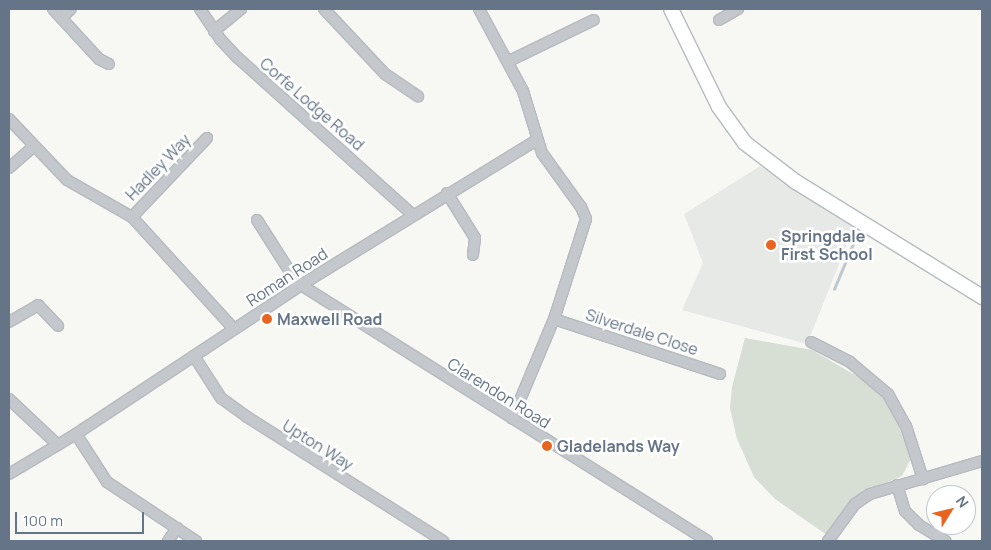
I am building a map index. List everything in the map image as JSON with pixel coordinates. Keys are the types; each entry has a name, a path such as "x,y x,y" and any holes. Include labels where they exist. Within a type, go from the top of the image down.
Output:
{"street":[{"path":"53,9 99,59 109,64"},
{"path":"61,18 71,9"},
{"name":"Corfe Lodge Road","path":"200,9 214,31 280,97 413,215"},
{"path":"214,31 241,9"},
{"path":"324,9 385,74 418,96"},
{"path":"479,9 509,61 523,90 537,140 586,219 554,319 512,419"},
{"path":"671,9 729,124 750,148 796,182 982,297"},
{"path":"719,20 738,9"},
{"path":"509,61 594,20"},
{"path":"9,119 68,180 132,216 234,329"},
{"name":"Hadley Way","path":"132,216 207,138"},
{"name":"Roman Road","path":"9,474 76,434 300,286 447,193 537,140"},
{"path":"9,168 34,146"},
{"path":"447,193 475,238 473,255"},
{"path":"258,220 300,286"},
{"name":"Clarendon Road","path":"300,286 704,540"},
{"path":"9,322 38,305 58,326"},
{"name":"Silverdale Close","path":"554,319 720,374"},
{"path":"811,342 850,362 888,394 906,426 923,479"},
{"name":"Upton Way","path":"194,356 221,398 443,541"},
{"path":"9,399 58,445"},
{"path":"76,434 107,482 196,541"},
{"path":"828,541 855,504 870,494 982,461"},
{"path":"897,485 906,511 918,525 946,541"},
{"path":"168,541 177,528"}],"shaded area":[{"name":"Springdale First School","path":"760,166 854,227 807,344 682,310 703,263 684,214"},
{"path":"745,338 812,350 865,381 888,403 912,457 902,476 853,497 827,535 775,499 754,477 737,439 730,408 732,387"}],"waterway":[{"path":"834,289 853,244"}],"place":[{"name":"Springdale First School","path":"771,245"},
{"name":"Maxwell Road","path":"267,319"},
{"name":"Gladelands Way","path":"547,446"}]}
